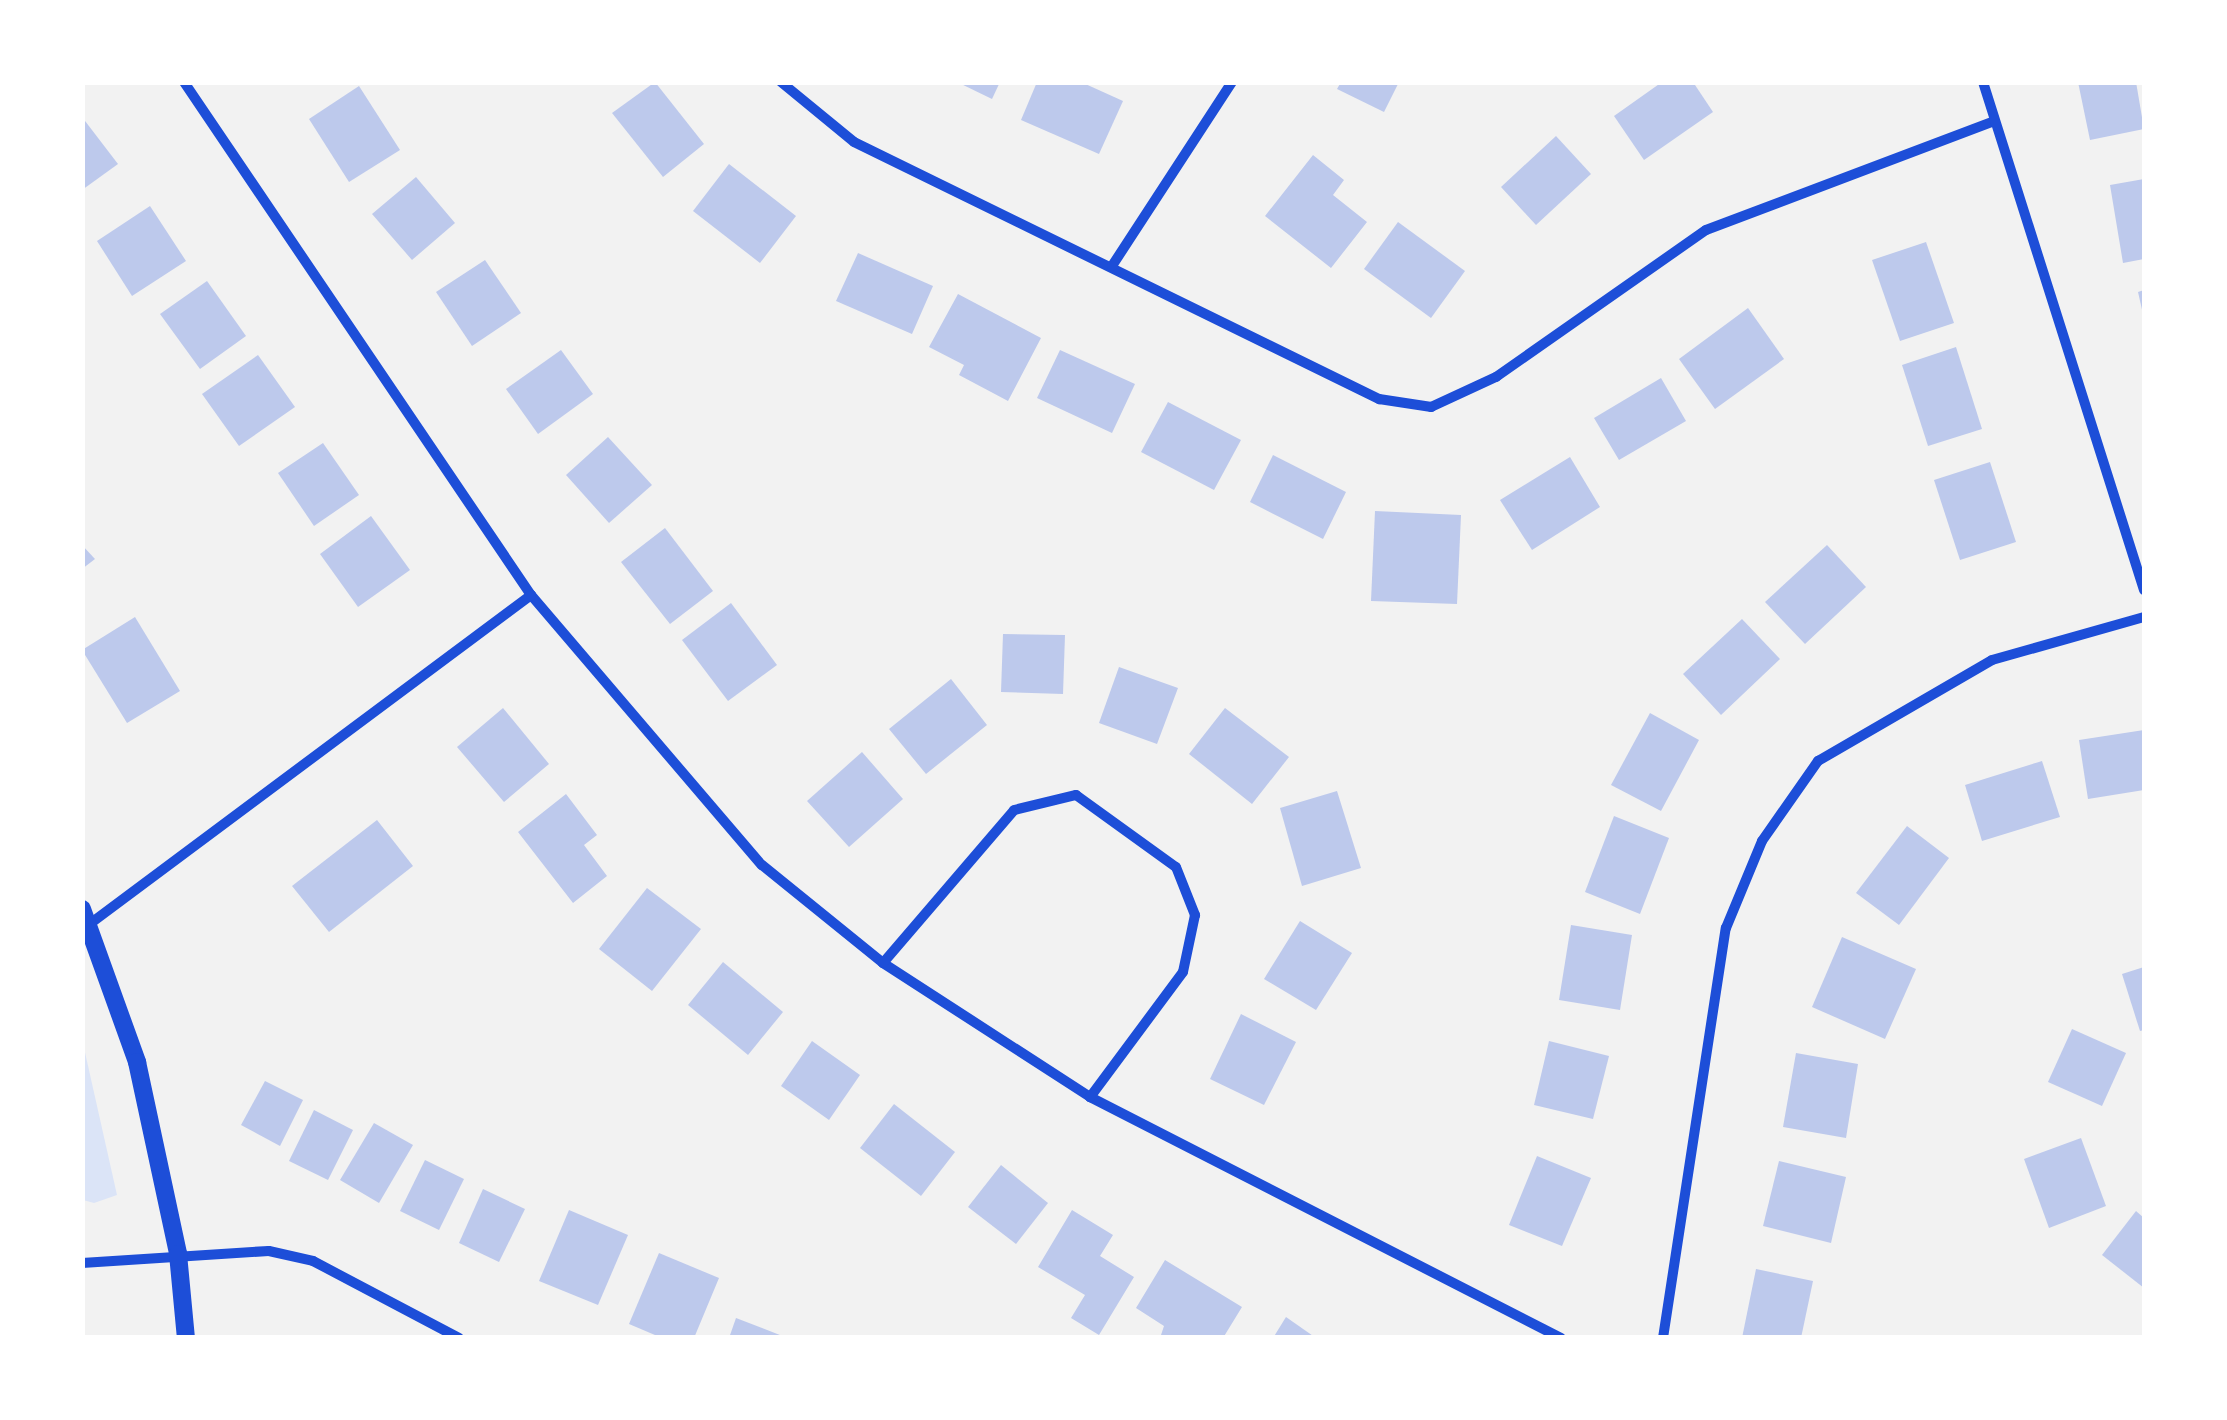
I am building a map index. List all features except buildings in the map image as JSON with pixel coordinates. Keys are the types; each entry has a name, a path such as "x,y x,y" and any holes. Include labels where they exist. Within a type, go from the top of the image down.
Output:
{"street":[{"path":"184,82 531,595 762,865 882,963 1090,1097 1560,1338"},
{"path":"781,82 854,142 1379,399 1431,407 1496,377 1706,230 1994,121"},
{"path":"1112,266 1232,82"},
{"path":"1983,82 2144,590"},
{"path":"186,1338 178,1254 137,1062 87,916 531,595"},
{"path":"1663,1338 1726,928 1762,841 1818,761 1992,660 2144,618"},
{"path":"882,963 1014,810 1076,794 1176,867 1195,915 1183,972 1090,1097"},
{"path":"82,1263 270,1251 312,1261 459,1338"}],"shaded area":[{"path":"82,1039 117,1195 94,1203 83,1200"}]}
